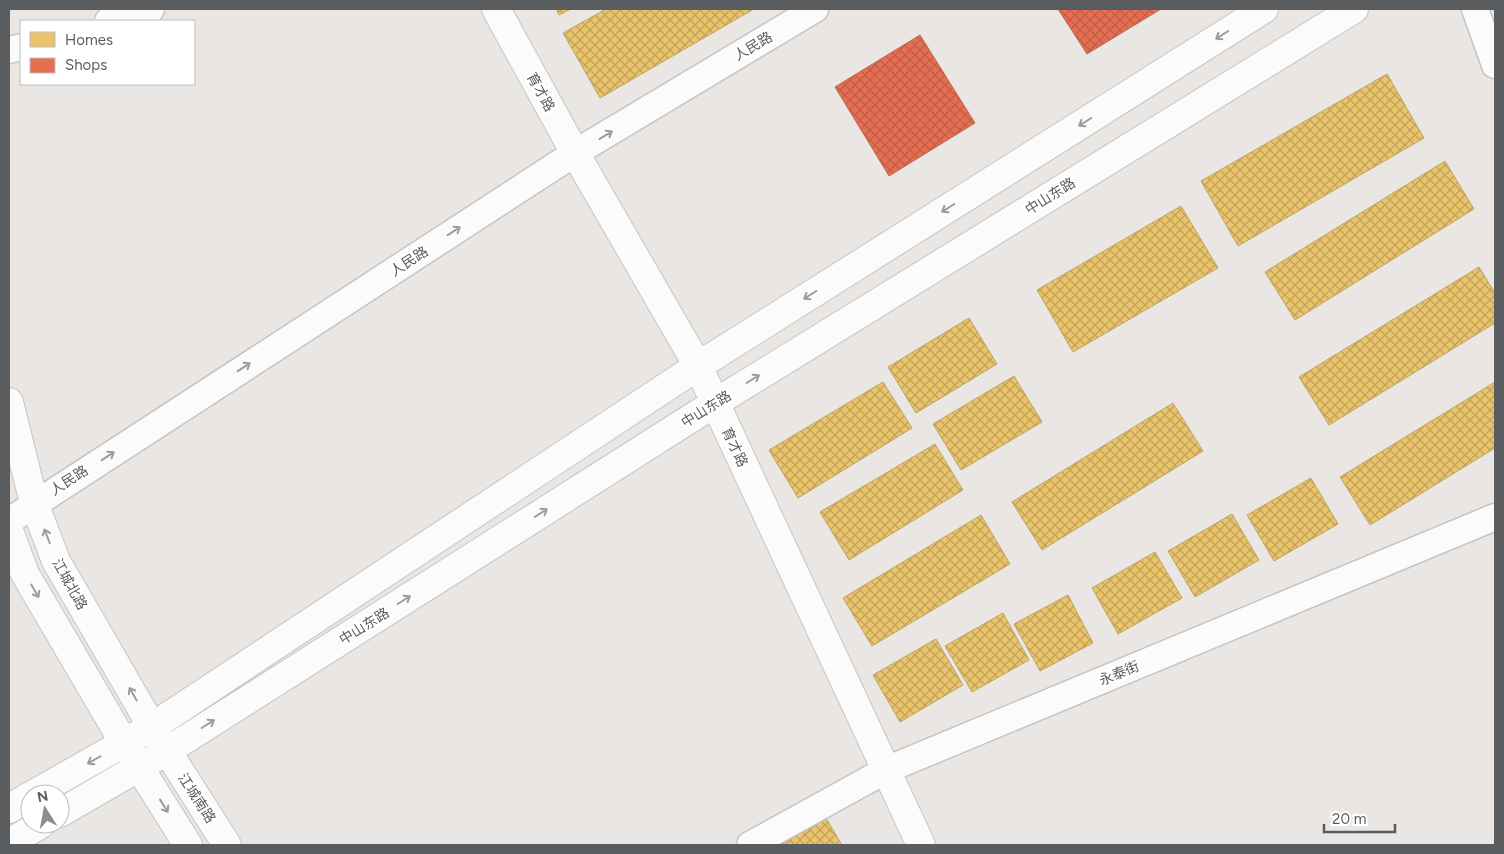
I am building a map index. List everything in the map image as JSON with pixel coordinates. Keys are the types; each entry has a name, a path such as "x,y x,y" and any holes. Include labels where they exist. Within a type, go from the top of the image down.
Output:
{"main road":[{"name":"育才路","path":"496,9 575,153 698,366 921,845"},
{"path":"52,784 152,727 698,366 1264,9"},
{"name":"中山东路","path":"70,807 167,750 715,403 1354,9"},
{"name":"江城北路","path":"9,402 34,503 56,561 167,750"},
{"path":"9,531 25,574 124,743 188,845"},
{"name":"江城南路","path":"167,750 227,845"},
{"path":"9,808 20,802"},
{"path":"9,843 24,834"}],"street":[{"path":"112,20 151,9"},
{"name":"人民路","path":"9,521 575,153 815,9"},
{"path":"1475,9 1495,65"},
{"name":"永泰街","path":"750,845 886,770 1495,518"}],"building: Homes":[{"path":"556,9 571,9 559,15"},
{"path":"606,9 754,9 600,98 563,33"},
{"path":"1387,74 1424,138 1238,246 1201,181"},
{"path":"1445,161 1474,209 1295,320 1265,272"},
{"path":"1181,206 1218,268 1073,352 1037,290"},
{"path":"1479,267 1495,293 1495,323 1329,425 1299,377"},
{"path":"969,318 997,364 916,413 888,367"},
{"path":"1014,376 1042,422 961,470 933,424"},
{"path":"883,382 912,428 798,498 769,450"},
{"path":"1495,382 1495,448 1370,525 1340,477"},
{"path":"1173,403 1203,451 1042,550 1012,502"},
{"path":"935,444 963,490 849,560 820,512"},
{"path":"1311,478 1338,524 1274,561 1247,515"},
{"path":"1232,514 1259,560 1195,597 1168,551"},
{"path":"981,515 1010,564 872,646 843,598"},
{"path":"1155,552 1182,598 1118,634 1092,588"},
{"path":"1068,595 1093,643 1040,671 1014,624"},
{"path":"1003,613 1029,660 972,692 945,646"},
{"path":"936,639 963,685 900,722 873,675"},
{"path":"826,818 842,845 779,845"}],"building: Shops":[{"path":"1058,9 1161,9 1087,54"},
{"path":"920,35 975,123 889,176 835,87"}]}
